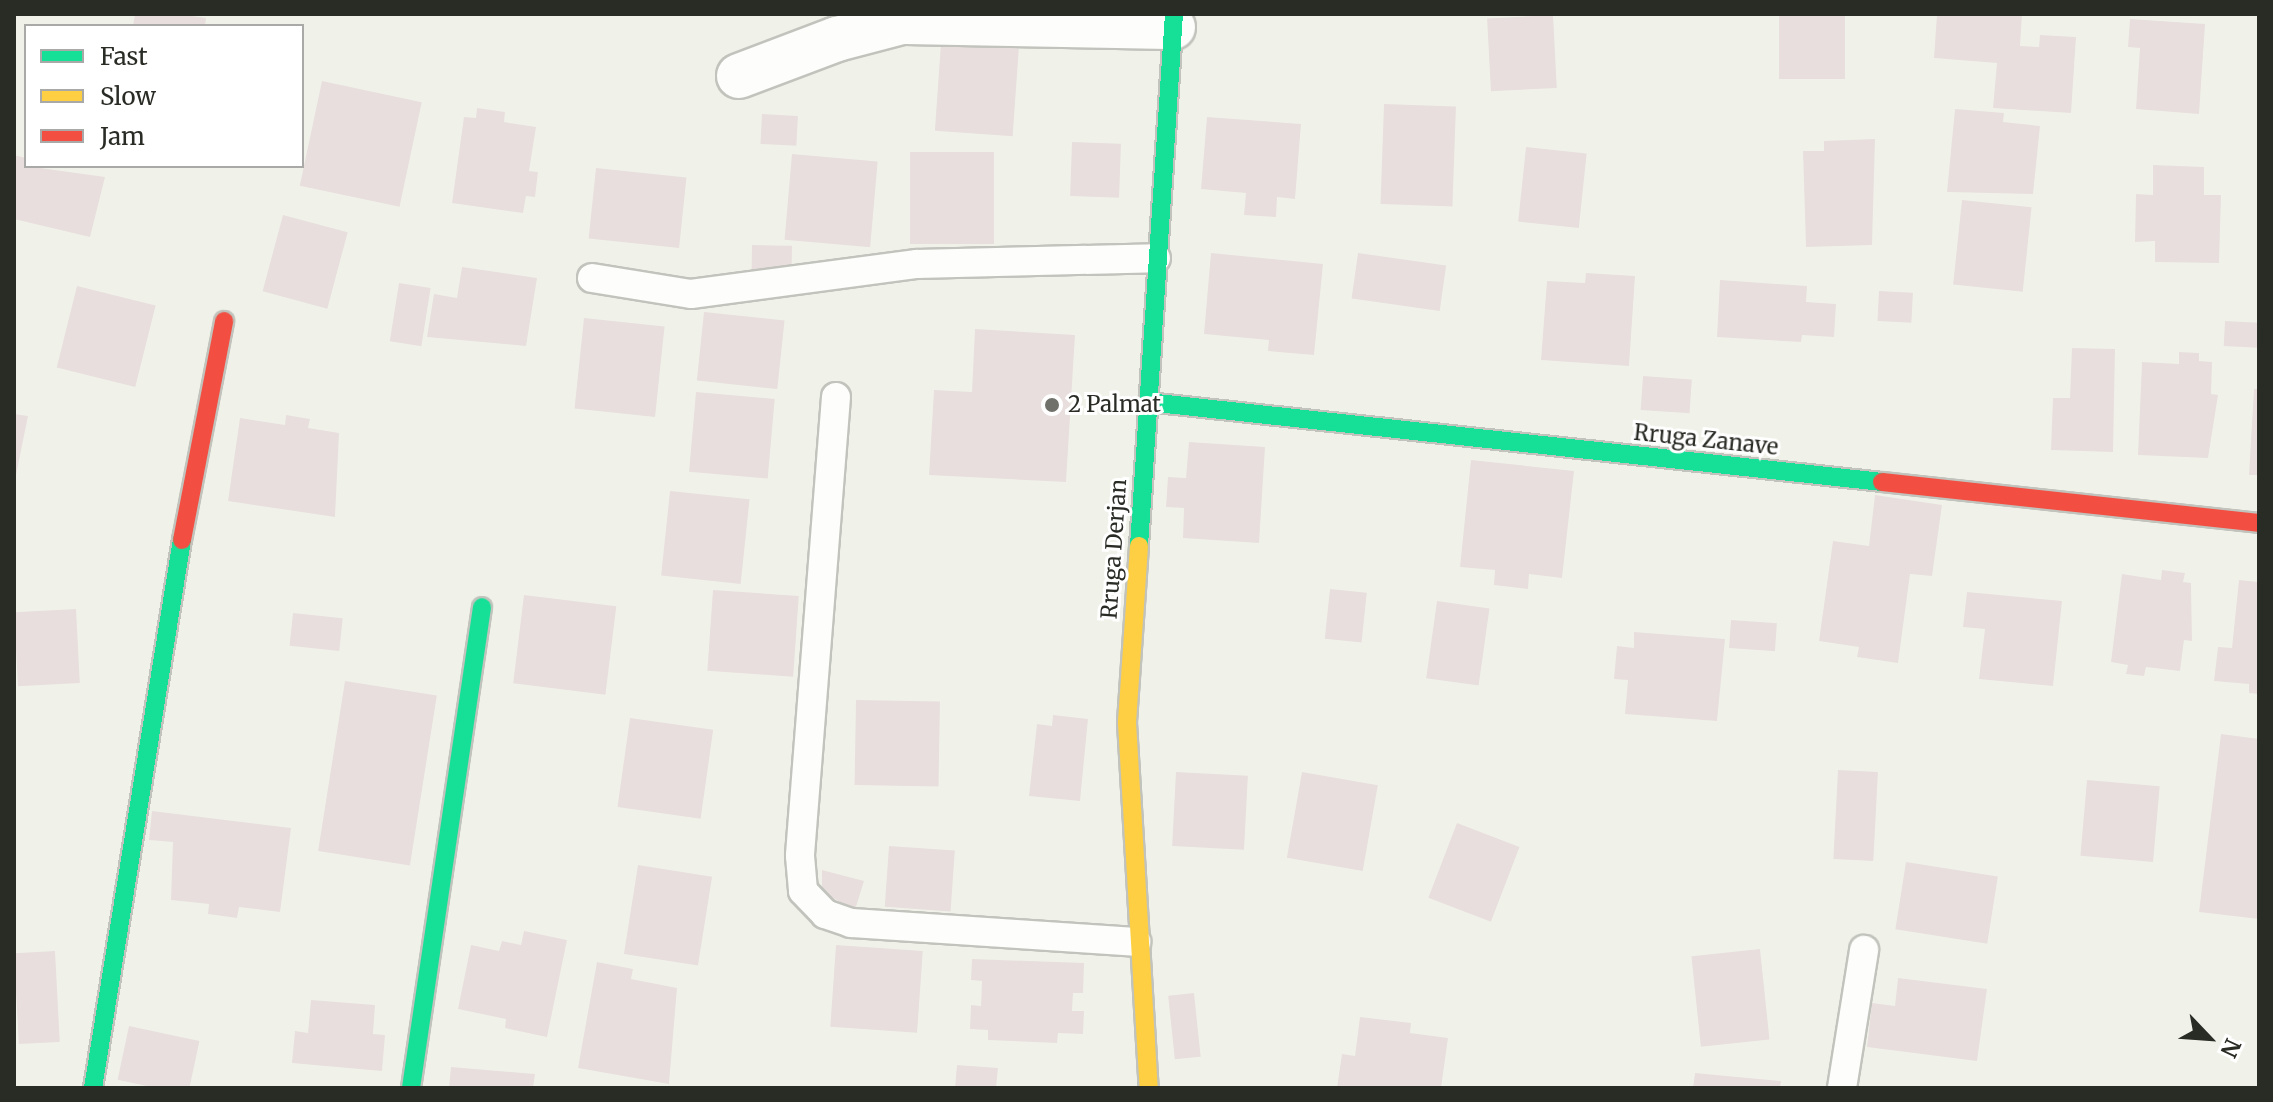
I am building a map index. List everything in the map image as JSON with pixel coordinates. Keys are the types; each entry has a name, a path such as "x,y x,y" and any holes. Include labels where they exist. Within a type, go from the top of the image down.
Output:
{"street":[{"path":"739,76 837,39 902,22 1174,20"},
{"name":"Rruga Derjan","path":"1149,1088 1136,942 1127,723 1174,20"},
{"path":"93,1088 156,675 224,321"},
{"name":"Rruga Zanave","path":"1148,402 2259,523"},
{"path":"411,1088 482,607"}],"lane":[{"path":"592,278 691,294 917,264 1156,258"},
{"path":"836,397 800,856 803,891 825,914 851,923 1136,942"},
{"path":"1842,1088 1864,950"}],"building":[{"path":"135,14 178,14 206,18 205,24 133,24"},
{"path":"1779,14 1845,14 1845,79 1779,79"},
{"path":"1937,14 2022,14 2020,46 2039,47 2040,35 2076,37 2071,113 1993,108 1997,63 1934,58"},
{"path":"1553,15 1557,88 1491,91 1487,18"},
{"path":"2130,19 2205,24 2199,114 2136,109 2140,48 2128,47"},
{"path":"941,43 1019,48 1013,136 935,131"},
{"path":"322,81 422,102 400,207 300,186"},
{"path":"1384,104 1456,107 1452,206 1381,204"},
{"path":"477,108 505,112 504,122 536,127 529,171 538,172 535,197 526,196 523,213 452,203 464,117 476,118"},
{"path":"1955,109 2004,113 2003,122 2040,126 2033,194 1947,192"},
{"path":"762,114 798,116 796,146 760,144"},
{"path":"1207,117 1301,124 1295,199 1277,197 1276,217 1244,215 1246,193 1201,189"},
{"path":"1875,139 1872,245 1806,247 1803,151 1824,151 1824,141"},
{"path":"1072,142 1121,144 1119,198 1070,196"},
{"path":"1526,147 1587,153 1579,228 1518,222"},
{"path":"910,152 994,152 994,244 910,244"},
{"path":"792,154 878,161 870,247 785,240"},
{"path":"14,155 24,158 24,168 105,177 90,237 14,219"},
{"path":"2153,165 2204,167 2204,195 2221,195 2219,263 2155,262 2155,241 2135,242 2136,194 2153,195"},
{"path":"596,168 687,178 679,248 589,239"},
{"path":"1962,200 2032,207 2023,292 1953,285"},
{"path":"283,215 348,232 327,309 263,291"},
{"path":"752,245 792,246 791,277 751,276"},
{"path":"1211,253 1323,264 1314,355 1268,351 1269,340 1204,334"},
{"path":"1358,253 1446,265 1440,311 1352,299"},
{"path":"462,267 537,278 526,346 427,337 434,294 457,298"},
{"path":"1586,273 1635,276 1629,366 1541,360 1547,281 1585,283"},
{"path":"1720,280 1807,286 1806,302 1836,304 1834,337 1802,335 1801,342 1717,337"},
{"path":"399,283 431,288 421,346 390,341"},
{"path":"77,286 156,306 135,387 57,368"},
{"path":"1879,291 1913,293 1911,323 1877,321"},
{"path":"704,312 785,320 777,389 697,381"},
{"path":"584,318 665,326 655,417 574,409"},
{"path":"2225,321 2259,323 2258,348 2224,346"},
{"path":"975,329 1075,335 1066,482 929,475 934,390 972,392"},
{"path":"2072,348 2115,349 2113,452 2051,450 2053,398 2070,398"},
{"path":"2179,352 2199,353 2199,361 2212,362 2211,394 2218,395 2208,458 2138,455 2142,362 2179,364"},
{"path":"1643,376 1692,379 1690,413 1641,410"},
{"path":"2254,389 2259,389 2259,475 2249,475"},
{"path":"696,392 775,399 768,479 689,472"},
{"path":"14,414 28,416 15,480 14,479"},
{"path":"286,415 310,419 308,428 339,433 335,517 228,501 240,418 285,425"},
{"path":"1189,442 1265,447 1259,543 1183,538 1184,508 1166,507 1168,477 1186,478"},
{"path":"1471,460 1574,471 1562,578 1529,574 1528,589 1494,585 1495,570 1460,567"},
{"path":"670,491 750,499 741,584 661,576"},
{"path":"1875,495 1942,505 1932,576 1910,574 1898,663 1857,657 1859,647 1819,641 1833,541 1869,546"},
{"path":"2162,570 2185,573 2183,582 2191,583 2192,641 2184,640 2180,671 2146,667 2144,676 2126,674 2128,665 2111,662 2122,574 2161,580"},
{"path":"2239,580 2259,582 2259,694 2249,693 2249,684 2214,681 2218,647 2232,648"},
{"path":"1330,589 1367,593 1362,643 1325,639"},
{"path":"713,590 799,596 793,677 707,671"},
{"path":"1967,592 2062,601 2053,686 1979,679 1985,629 1963,627"},
{"path":"524,595 616,606 605,695 513,683"},
{"path":"1437,601 1489,608 1479,686 1426,678"},
{"path":"76,609 80,683 18,686 14,612"},
{"path":"293,613 343,618 339,651 290,646"},
{"path":"1731,620 1777,623 1775,651 1729,648"},
{"path":"1634,632 1725,639 1717,721 1625,714 1628,680 1614,679 1617,646 1634,648"},
{"path":"345,681 437,696 410,865 318,851"},
{"path":"856,700 940,701 939,786 855,785"},
{"path":"1053,715 1088,719 1080,801 1029,796 1037,724 1052,726"},
{"path":"630,718 713,730 701,819 617,807"},
{"path":"2221,734 2259,739 2259,919 2199,912"},
{"path":"1838,770 1878,772 1873,861 1833,859"},
{"path":"1176,772 1248,776 1244,850 1172,846"},
{"path":"1302,772 1378,785 1363,871 1287,858"},
{"path":"2087,780 2160,786 2153,862 2080,856"},
{"path":"152,811 291,828 280,912 239,907 237,918 208,914 209,904 171,900 173,842 149,840"},
{"path":"1457,823 1520,847 1491,922 1428,898"},
{"path":"889,846 955,851 951,911 885,907"},
{"path":"1906,862 1998,877 1987,944 1895,929"},
{"path":"638,865 712,877 698,966 624,954"},
{"path":"822,870 864,881 855,910 822,892"},
{"path":"524,931 567,940 547,1037 505,1028 506,1019 458,1009 471,945 499,951 502,941 521,945"},
{"path":"836,945 923,951 917,1033 830,1027"},
{"path":"1760,949 1770,1040 1701,1047 1691,956"},
{"path":"55,951 60,1042 19,1044 14,953"},
{"path":"972,959 1084,963 1083,993 1073,993 1072,1011 1084,1011 1083,1034 1058,1033 1057,1043 988,1040 988,1030 970,1029 971,1005 981,1006 982,981 971,980"},
{"path":"597,962 633,969 631,979 677,988 669,1084 578,1068"},
{"path":"1898,978 1987,989 1977,1061 1867,1047 1872,1003 1895,1006"},
{"path":"1194,993 1201,1057 1175,1059 1168,996"},
{"path":"311,1000 375,1005 373,1034 385,1035 382,1071 292,1063 295,1031 308,1033"},
{"path":"1360,1017 1411,1023 1410,1033 1448,1038 1441,1088 1337,1088 1342,1054 1355,1056"},
{"path":"129,1026 199,1041 189,1088 156,1088 118,1080"},
{"path":"957,1065 998,1068 996,1088 955,1088"},
{"path":"451,1067 535,1074 533,1088 449,1088"},
{"path":"1695,1073 1781,1081 1780,1088 1693,1088"}],"traffic: fast":[{"path":"1139,546 1174,14"},
{"path":"1148,402 1882,482"},
{"path":"93,1088 182,540"},
{"path":"411,1088 482,607"}],"traffic: slow":[{"path":"1139,546 1127,723 1149,1088"}],"traffic: jam":[{"path":"182,540 224,321"},
{"path":"1882,482 2259,523"}],"place":[{"name":"2 Palmat","path":"1052,405"}]}
